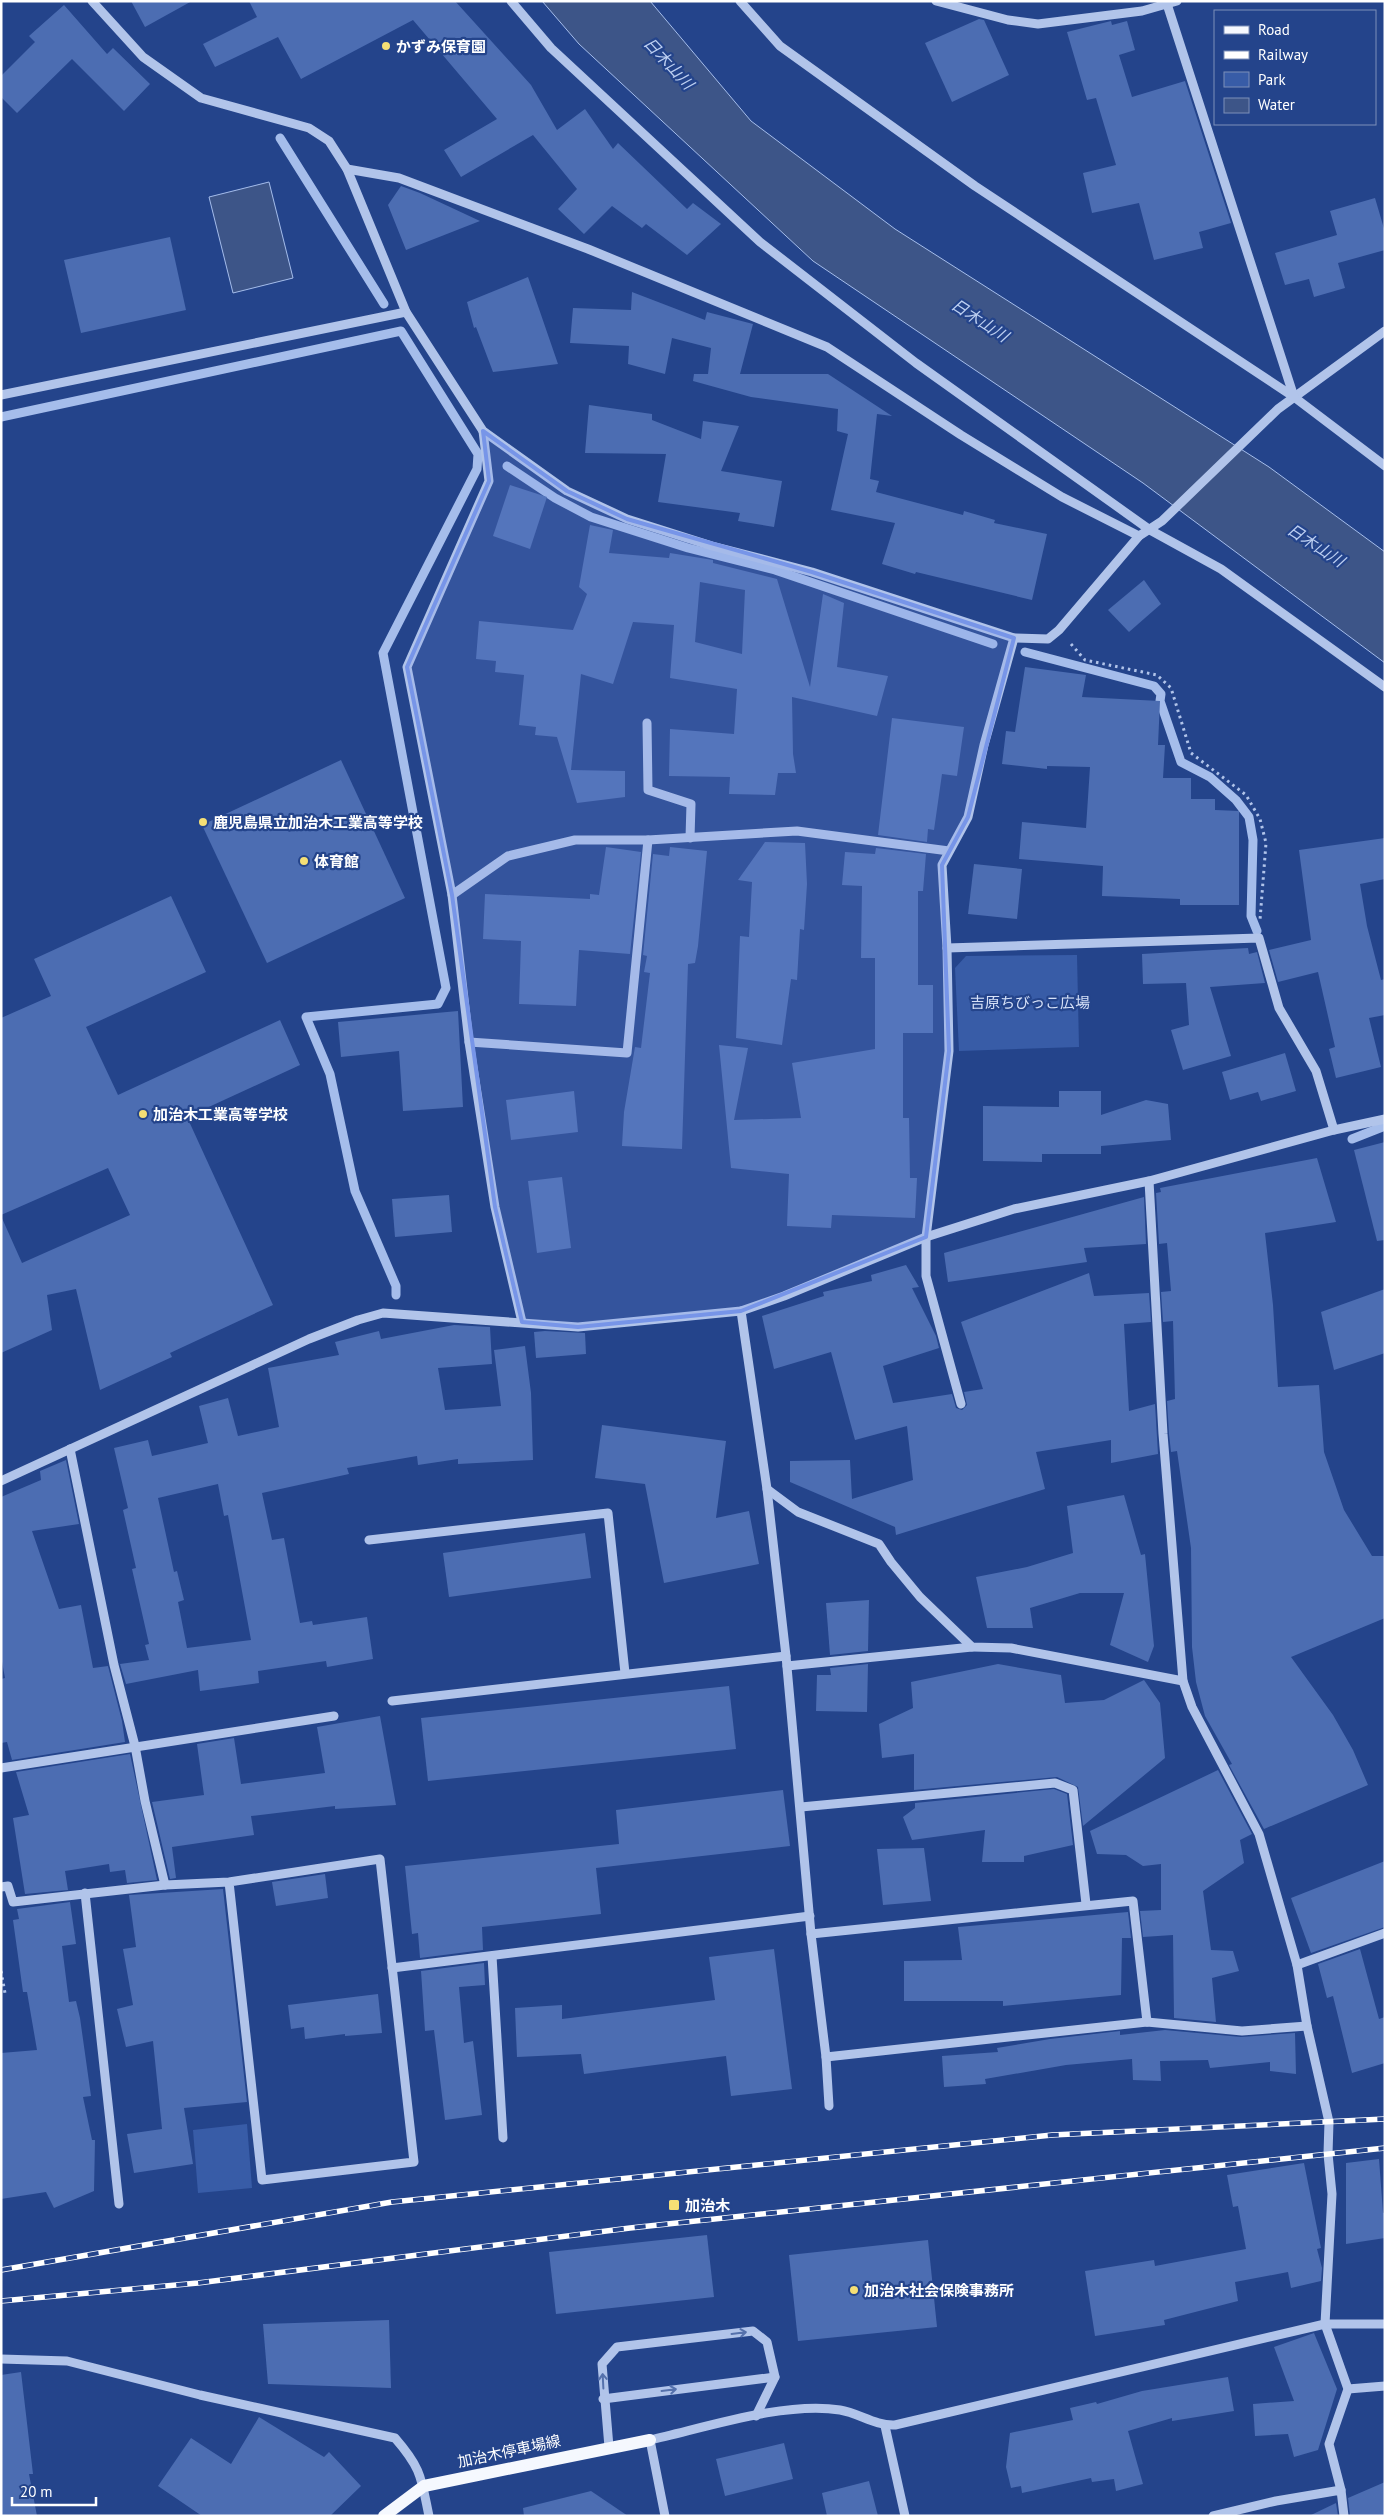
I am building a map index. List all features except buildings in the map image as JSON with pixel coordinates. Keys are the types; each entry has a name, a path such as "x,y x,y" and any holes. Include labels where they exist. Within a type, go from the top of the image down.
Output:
{"main road":[{"name":"加治木停車場線","path":"384,2516 424,2486 650,2440"}],"street":[{"path":"92,1 143,57 202,98 308,128 329,141 346,169 406,312 483,431 567,490 627,519 712,546 812,572 1014,638 1030,640 1048,639 1060,630 1138,536 1162,521 1278,409 1385,331"},
{"path":"511,1 552,48 760,242 916,363 1150,530 1222,569 1385,686"},
{"path":"740,1 780,46 960,175 1294,397 1385,466"},
{"path":"936,1 1008,20 1038,24 1142,11 1177,1"},
{"path":"1166,4 1294,397"},
{"path":"346,169 399,178 588,249 828,347 961,435 1053,492 1138,536"},
{"path":"1,395 406,312"},
{"path":"483,431 489,481 407,666 452,895 469,1042 495,1207 522,1322"},
{"path":"961,1404 926,1276 926,1237 948,1060 947,948 942,865 968,817 984,745 1014,638"},
{"path":"647,723 648,790 691,804 690,838"},
{"path":"452,895 508,856 575,840 648,840 797,831 949,852"},
{"path":"469,1042 627,1052 648,840"},
{"path":"947,948 1259,938 1278,1008 1316,1071 1334,1130"},
{"path":"1,1481 238,1371 358,1320 383,1313 578,1327 741,1311 784,1296 926,1237 1014,1209 1149,1181 1334,1130 1385,1118"},
{"path":"1149,1181 1163,1434 1183,1681 1192,1707 1258,1834 1297,1965 1307,2026 1329,2122 1328,2154 1332,2194 1325,2324 1348,2389 1329,2444 1341,2490 1344,2516"},
{"path":"741,1311 767,1489 787,1661 811,1934 826,2057 829,2106"},
{"path":"70,1449 114,1665 136,1746 145,1801 165,1885"},
{"path":"767,1489 798,1512 879,1544 891,1562 920,1597 972,1647"},
{"path":"369,1540 608,1513 625,1673"},
{"path":"392,1700 625,1673 972,1647 1011,1648 1183,1681"},
{"path":"1,1768 334,1716"},
{"path":"801,1808 1056,1783 1074,1790 1086,1904"},
{"path":"1,1887 8,1886 13,1902 85,1892 230,1882 380,1860 414,2162 262,2180 230,1882"},
{"path":"85,1892 119,2204"},
{"path":"811,1934 1086,1904 1133,1901 1147,2022"},
{"path":"392,1968 810,1916"},
{"path":"1297,1965 1385,1933"},
{"path":"492,1956 503,2138"},
{"path":"826,2057 1147,2022 1242,2031 1307,2026"},
{"path":"665,2516 650,2440 756,2416 799,2410 840,2410 885,2426 1325,2324 1385,2324"},
{"path":"609,2447 603,2399 602,2364 617,2347 753,2331 767,2342 775,2377 756,2416"},
{"path":"1,2359 67,2361 200,2395 395,2438 413,2460 424,2486 429,2516"},
{"path":"603,2399 775,2377"},
{"path":"1348,2389 1385,2386"},
{"path":"885,2426 905,2516"},
{"path":"1213,2516 1276,2501 1341,2490"}],"path":[{"path":"1060,630 1085,660 1157,675 1171,688 1191,753 1246,795 1260,819 1266,843 1259,938"},
{"path":"1,1971 5,1992"}],"highlighted area":[{"path":"483,431 567,491 627,519 812,572 1014,638 968,817 942,865 949,1051 926,1237 741,1311 578,1327 522,1322 495,1207 452,895 407,667 489,481"}],"green space":[{"name":"吉原ちびっこ広場","path":"1077,955 1079,1047 959,1051 955,968 966,956"},
{"path":"247,2124 252,2188 198,2193 193,2130"}],"water":[{"name":"日木山川","path":"542,1 650,1 751,121 895,229 1269,467 1385,552 1385,663 1143,483 813,261 579,44"},
{"path":"269,182 293,278 233,293 209,197"}],"waterway":[{"path":"280,138 384,304"},
{"path":"1,417 401,331 478,454 477,469 383,653 446,988 438,1004 306,1017 330,1074 355,1191 396,1286 396,1295"},
{"path":"507,466 555,498 591,517 688,548 775,570 993,644"},
{"path":"1025,652 1154,686 1161,694 1160,701 1181,762 1210,777 1236,800 1249,817 1253,840 1251,916 1257,931"},
{"path":"1352,1139 1385,1126"}],"railway":[{"path":"1,2270 392,2202 1052,2135 1385,2119"},
{"path":"1,2301 198,2283 630,2228 1385,2148"}],"place":[{"name":"かずみ保育園","path":"386,46"},
{"name":"鹿児島県立加治木工業高等学校","path":"203,822"},
{"name":"体育館","path":"304,861"},
{"name":"加治木工業高等学校","path":"143,1114"},
{"name":"加治木","path":"674,2205"},
{"name":"加治木社会保険事務所","path":"854,2290"}]}
